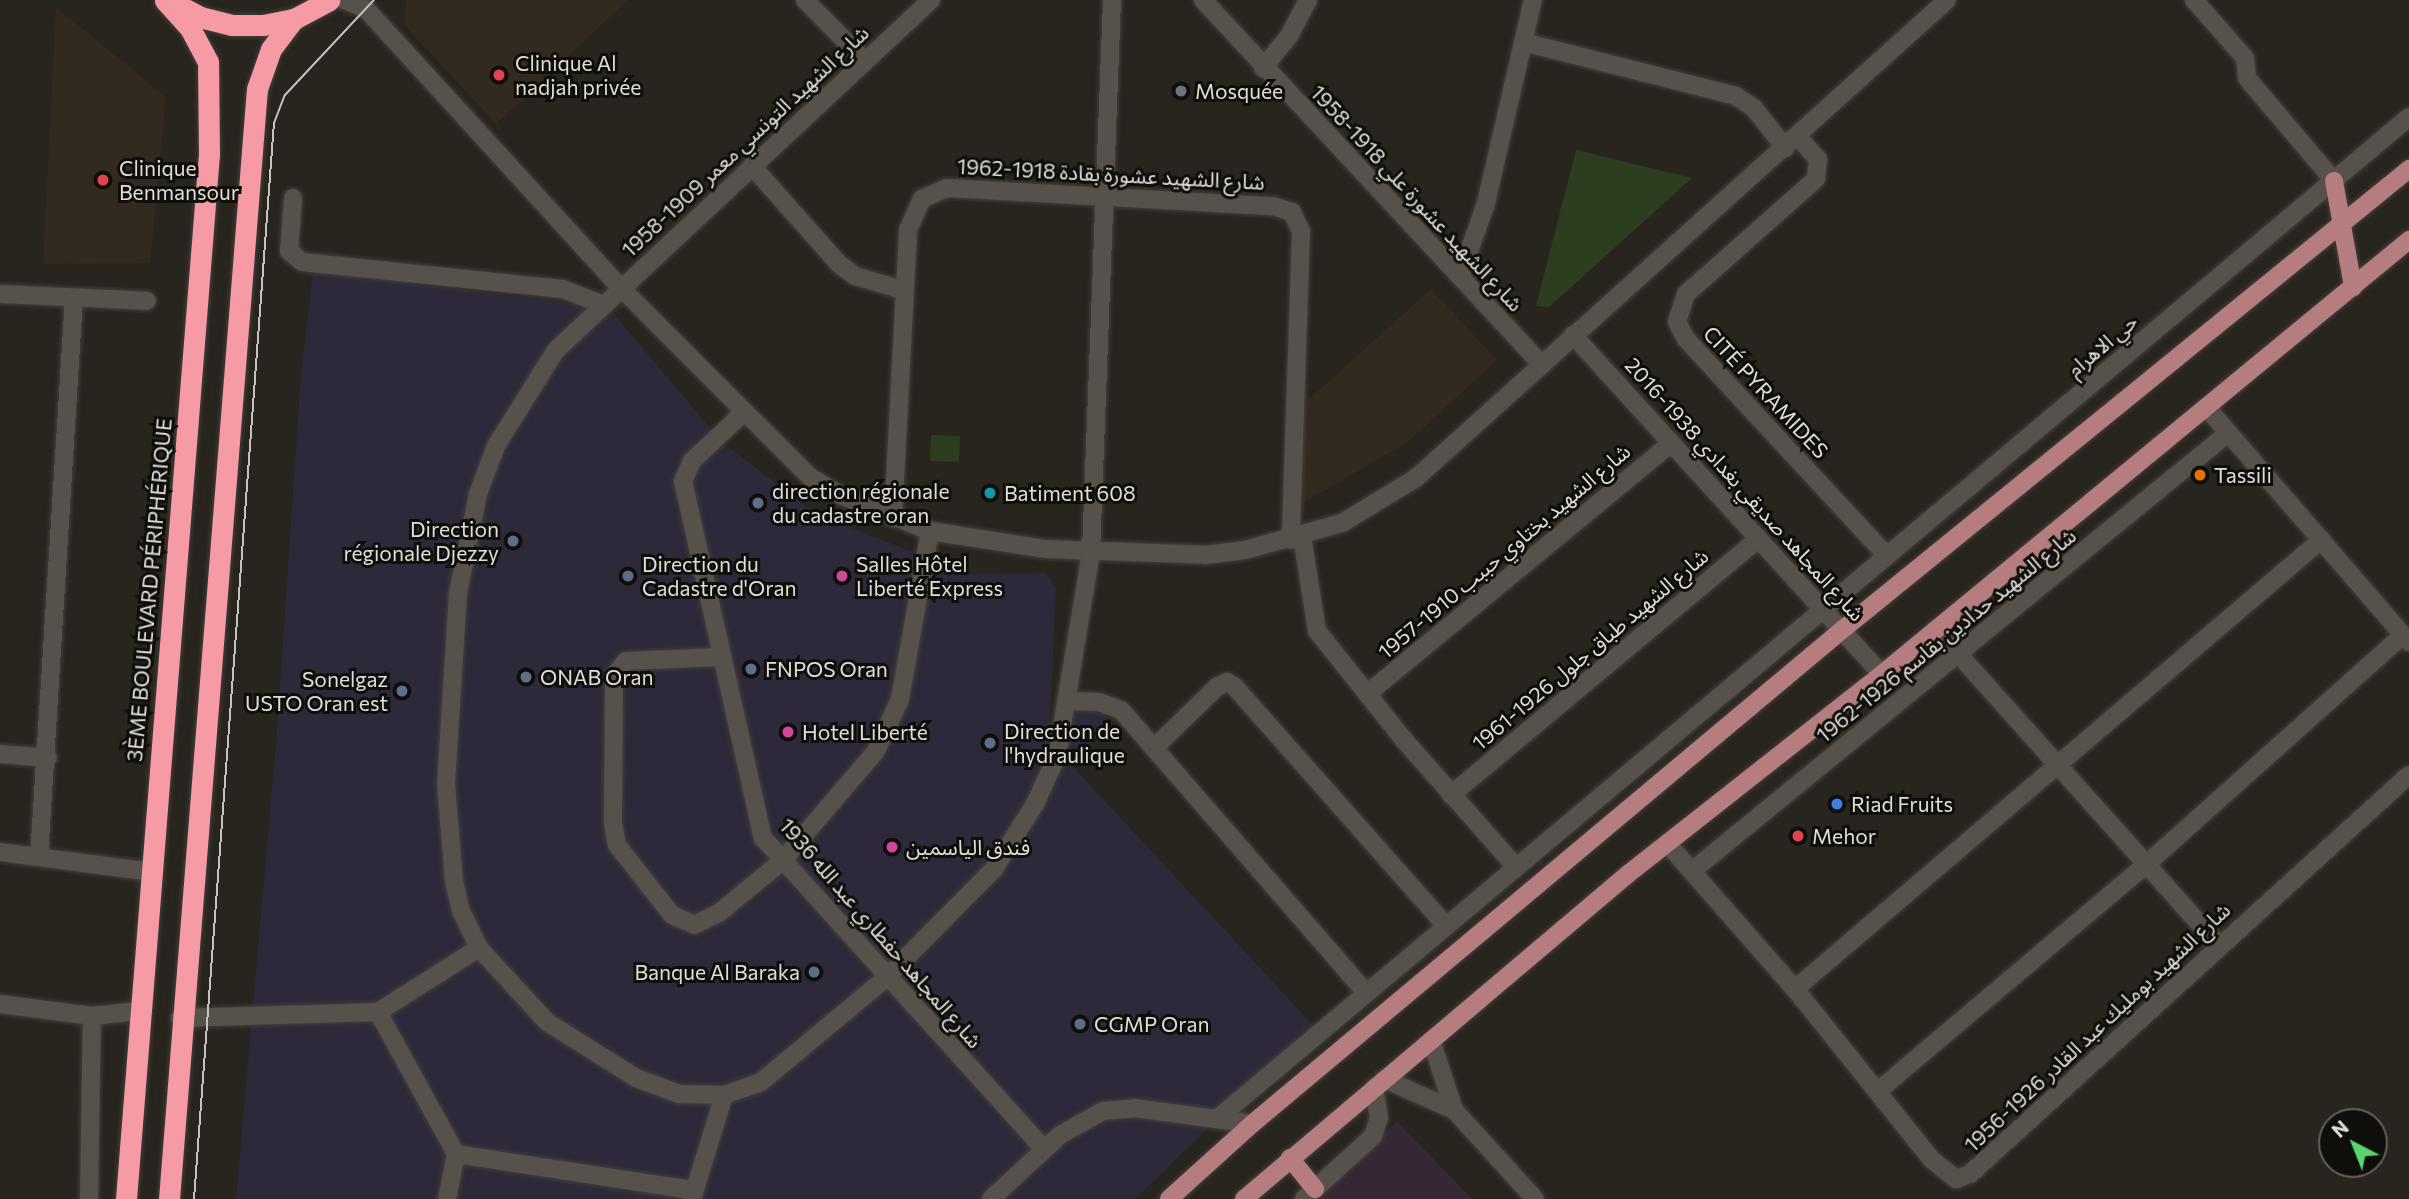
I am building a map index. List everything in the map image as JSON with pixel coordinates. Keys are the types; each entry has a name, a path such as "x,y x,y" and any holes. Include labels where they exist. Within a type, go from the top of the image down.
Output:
{"highway":[{"path":"167,0 200,17 231,25 263,25 294,19 329,0"},
{"name":"3ÈME BOULEVARD PÉRIPHÉRIQUE","path":"127,1199 139,1011 209,154 211,73 202,46 167,0"},
{"path":"169,1199 180,1018 257,89 271,49 294,19"}],"main road":[{"path":"1169,1199 1252,1124 1842,630 2409,169"},
{"path":"2334,181 2353,287"},
{"path":"1244,1199 1667,843 1882,674 2409,240"},
{"path":"1290,1158 1309,1194"}],"street":[{"path":"344,0 366,9 620,287 742,414 810,477 893,518 930,531 1091,552 1205,555 1296,538 1357,517 1416,478 1947,0"},
{"path":"806,0 865,61"},
{"name":"شارع الشهيد التونسي معمر 1909-1958","path":"479,948 454,881 446,784 458,593 478,494 496,446 556,350 601,304 931,0"},
{"path":"180,1018 378,1012 479,948 547,1023 593,1054 660,1089 702,1097 724,1095 782,1068 887,977 974,892 1009,849 1057,756 1068,701 1091,552 1112,0"},
{"name":"شارع الشهيد عشورة علي 1918-1958","path":"1203,0 1263,68 1542,365"},
{"path":"1263,68 1289,36 1308,0"},
{"path":"1460,277 1486,203 1533,0"},
{"path":"2194,0 2245,58 2247,78 2334,181"},
{"path":"1524,42 1736,96 1754,108 1791,142"},
{"name":"حي الاهرام","path":"1217,1119 1885,554 2409,117"},
{"name":"CITÉ PYRAMIDES","path":"1791,142 1818,159 1816,179 1686,294 1677,322 1686,339 1885,554"},
{"path":"752,166 839,264 868,281 902,290"},
{"name":"شارع الشهيد عشورة بقادة 1918-1962","path":"893,518 901,409 902,290 914,212 922,199 947,188 1273,206 1292,212 1301,231 1296,538"},
{"path":"293,198 289,251 302,262 563,289 601,304"},
{"path":"0,294 147,301"},
{"path":"39,857 48,758 74,298"},
{"name":"شارع المجاهد صديقي بغدادي 1938-2016","path":"1573,335 1882,674"},
{"path":"1878,1091 2149,862 2406,638 2207,408"},
{"name":"شارع المجاهد حفطاري عبد الله 1936","path":"742,414 692,461 683,481 758,826 782,860 1044,1149"},
{"name":"شارع الشهيد حدادين بقاسم 1926-1962","path":"1692,871 2228,433"},
{"name":"شارع الشهيد بختاوي حببب 1910-1957","path":"1367,694 1671,443"},
{"path":"720,657 635,660 615,669 613,823 617,845 672,915 694,925 719,913 782,860 876,751 891,724 900,699 930,531"},
{"path":"1296,538 1317,631 1451,795 1516,867"},
{"name":"شارع الشهيد طباق جلول 1926-1961","path":"1451,795 1758,539"},
{"path":"1795,989 2321,540"},
{"path":"1936,629 2149,862 2219,945"},
{"path":"1154,748 1217,686 1227,682 1234,686 1446,926"},
{"path":"1068,701 1113,704 1365,992"},
{"path":"0,754 48,758"},
{"name":"شارع الشهيد بومليك عبد القادر 1926-1956","path":"1667,843 1795,989 1932,1160 1950,1177 1962,1178 2409,775"},
{"path":"0,852 151,872"},
{"path":"0,1004 92,1016 139,1011"},
{"path":"378,1012 456,1154 447,1199"},
{"path":"89,1199 92,1016"},
{"path":"1431,1040 1454,1110 1535,1199"},
{"path":"1309,1194 1373,1136 1379,1118 1379,1083 1454,1110"},
{"path":"456,1154 692,1194 724,1095"},
{"path":"992,1199 1044,1149 1081,1120 1102,1111 1135,1108 1252,1124"}],"shaded area":[{"name":"Clinique Al nadjah privée","path":"406,0 628,0 496,124 404,25"},
{"name":"Clinique Benmansour","path":"56,7 166,97 150,263 43,264"},
{"path":"313,272 609,308 721,441 814,513 968,574 1046,573 1056,587 1049,741 1314,1026 1135,1199 236,1199 276,743 301,375"},
{"path":"1431,289 1497,360 1408,442 1303,503 1294,493 1299,408"},
{"path":"1058,703 1098,708 1111,724 1076,756 1052,729"},
{"path":"1397,1122 1473,1199 1308,1199"}],"green space":[{"path":"1576,150 1692,178 1549,307 1536,306"},
{"path":"931,435 960,436 959,462 930,461"}],"tram line":[{"path":"194,1199 274,123 285,95 374,0"}],"place":[{"name":"Clinique Al nadjah privée","path":"499,75"},
{"name":"Mosquée","path":"1181,91"},
{"name":"Clinique Benmansour","path":"103,180"},
{"name":"Tassili","path":"2200,475"},
{"name":"Batiment 608","path":"990,493"},
{"name":"direction régionale du cadastre oran","path":"758,503"},
{"name":"Direction régionale Djezzy","path":"513,541"},
{"name":"Direction du Cadastre d'Oran","path":"628,576"},
{"name":"Salles Hôtel Liberté Express","path":"842,576"},
{"name":"FNPOS Oran","path":"751,669"},
{"name":"ONAB Oran","path":"526,677"},
{"name":"Sonelgaz USTO Oran est","path":"402,691"},
{"name":"Hotel Liberté","path":"788,732"},
{"name":"Direction de l'hydraulique","path":"990,743"},
{"name":"Riad Fruits","path":"1837,804"},
{"name":"Mehor","path":"1798,836"},
{"name":"فندق الياسمين","path":"892,847"},
{"name":"Banque Al Baraka","path":"814,972"},
{"name":"CGMP Oran","path":"1080,1024"}]}
